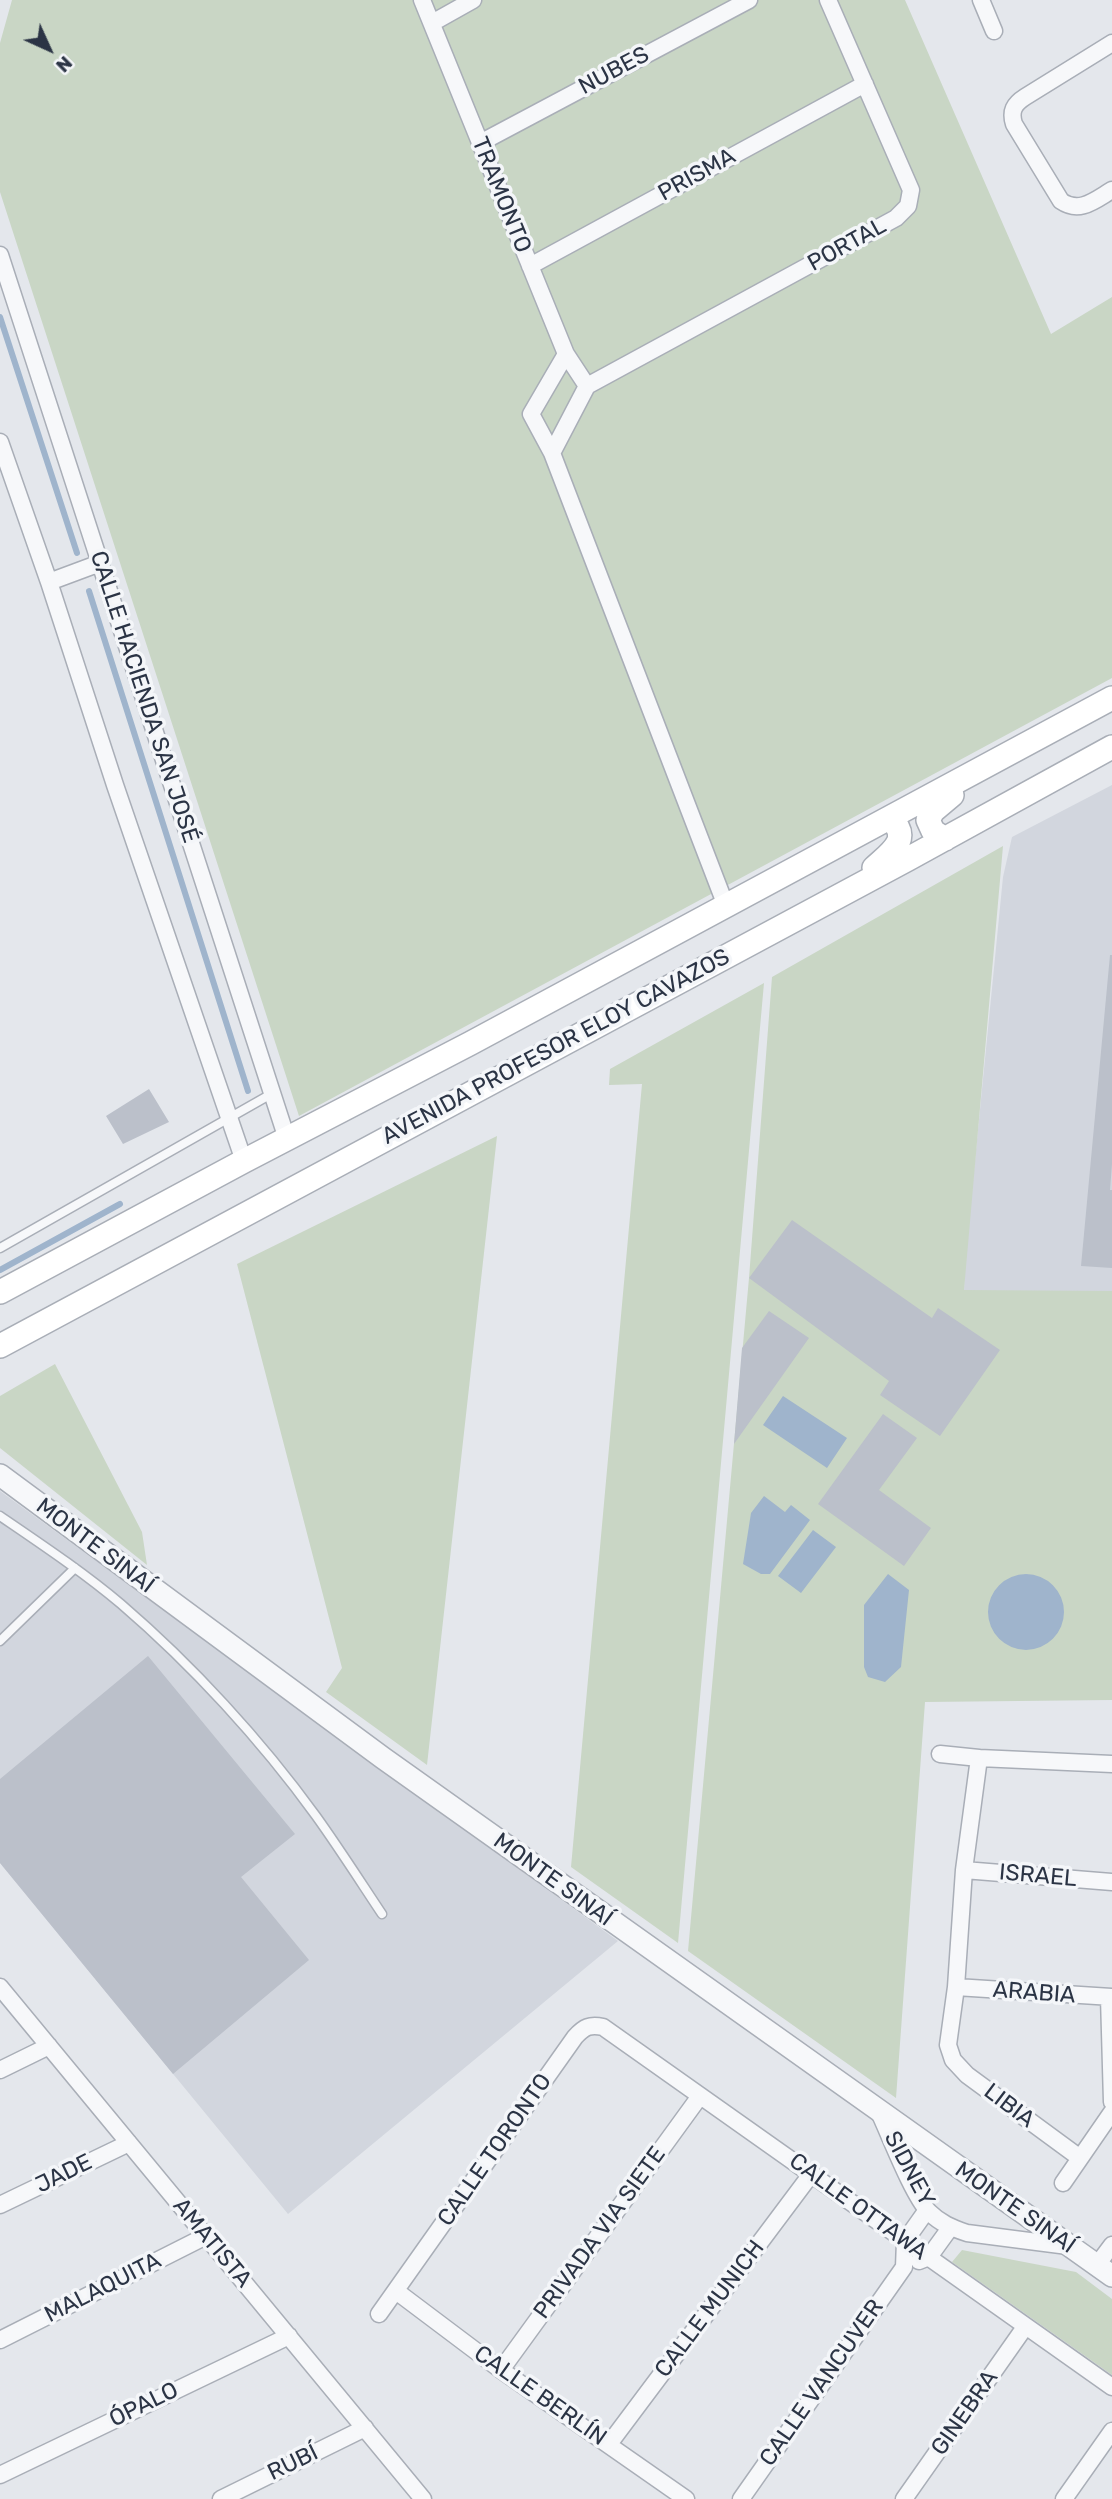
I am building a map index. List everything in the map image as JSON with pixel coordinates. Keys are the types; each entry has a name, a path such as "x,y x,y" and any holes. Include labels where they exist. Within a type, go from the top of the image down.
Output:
{"main road":[{"name":"AVENIDA PROFESOR ELOY CAVAZOS","path":"0,1292 982,770 1112,698"},
{"name":"AVENIDA PROFESOR ELOY CAVAZOS","path":"0,1346 1112,747"},
{"path":"944,839 930,829 930,815 982,770"},
{"path":"854,887 898,845 899,828 890,818"}],"street":[{"name":"TRAMONTO","path":"422,0 566,354 587,386"},
{"path":"432,23 473,0"},
{"name":"NUBES","path":"480,143 749,0"},
{"name":"PORTAL","path":"587,386 896,218 908,206 911,190 828,0"},
{"path":"981,0 994,31"},
{"path":"1112,43 1017,102 1012,116 1014,124 1061,201 1074,207 1084,206 1112,190"},
{"name":"PRISMA","path":"530,266 864,84"},
{"name":"CALLE HACIENDA SAN JOSÉ","path":"0,255 288,1139"},
{"path":"566,354 531,414 552,453 726,906"},
{"path":"552,453 587,386"},
{"path":"0,443 244,1161"},
{"path":"49,582 100,563"},
{"name":"MONTE SINAÍ","path":"0,1475 383,1758 1104,2271"},
{"path":"940,1754 1112,1764"},
{"path":"956,1987 964,1870 979,1758"},
{"name":"ISRAEL","path":"964,1870 1112,1882"},
{"name":"AMATISTA","path":"0,1987 424,2499"},
{"name":"ARABIA","path":"956,1987 1110,1997"},
{"name":"LIBIA","path":"956,1987 948,2045 953,2060 967,2075 1080,2158"},
{"path":"1110,1997 1112,2102"},
{"name":"CALLE TORONTO","path":"379,2315 575,2037 584,2028 593,2025 603,2027"},
{"name":"CALLE OTTAWA","path":"603,2027 1112,2387"},
{"path":"0,2070 49,2046"},
{"name":"PRIVADA VIA SIETE","path":"501,2370 700,2096"},
{"name":"SIDNEY","path":"878,2110 927,2210 950,2228 967,2233 1068,2246"},
{"path":"1063,2183 1112,2112"},
{"name":"JADE","path":"0,2205 129,2143"},
{"name":"CALLE MUNICH","path":"609,2444 812,2173"},
{"path":"927,2210 905,2241 904,2267 929,2258 950,2228"},
{"name":"MALAQUITA","path":"0,2340 206,2236"},
{"path":"1104,2271 1112,2245"},
{"name":"CALLE VANCUVER","path":"741,2499 904,2267"},
{"name":"CALLE BERLÍN","path":"396,2291 501,2370 685,2499"},
{"name":"GINEBRA","path":"904,2499 1025,2327"},
{"name":"ÓPALO","path":"0,2475 289,2336"},
{"name":"RUBÍ","path":"221,2499 365,2428"},
{"path":"1064,2499 1112,2431"}],"lane":[{"path":"0,1248 273,1093"},
{"path":"0,1516 75,1568 148,1628 237,1719 317,1817 382,1914"},
{"path":"0,1641 75,1568"}],"shaded area":[{"path":"1112,785 1112,1291 964,1291 1003,877 1012,837"},
{"path":"0,1491 618,1941 288,2214 0,1863"}],"green space":[{"path":"12,0 905,0 1051,334 1112,297 1112,678 299,1116 0,192 0,43"},
{"path":"1003,846 964,1290 1112,1291 1112,1700 925,1702 896,2098 688,1951 749,1278 772,977"},
{"path":"764,983 678,1943 571,1867 642,1084 609,1085 610,1069"},
{"path":"497,1136 427,1765 326,1692 342,1668 237,1264"},
{"path":"55,1364 142,1532 147,1565 0,1448 0,1396"},
{"path":"962,2250 1076,2272 1112,2299 1112,2375 952,2262"}],"water":[{"path":"783,1396 847,1438 827,1468 763,1425"},
{"path":"764,1496 785,1512 791,1505 810,1520 770,1574 761,1574 743,1564 751,1513"},
{"path":"813,1530 836,1547 801,1593 778,1576"},
{"path":"888,1574 909,1590 901,1667 885,1682 868,1677 864,1667 864,1605"},
{"path":"1026,1574 1041,1577 1053,1585 1061,1597 1064,1612 1061,1627 1053,1639 1041,1647 1026,1650 1011,1647 999,1639 991,1627 988,1612 991,1597 999,1585 1011,1577"}],"building":[{"path":"1112,955 1112,1268 1081,1266"},
{"path":"149,1089 169,1122 123,1144 106,1116"},
{"path":"792,1220 932,1318 938,1308 1000,1350 940,1436 880,1395 889,1381 749,1278"},
{"path":"769,1311 809,1338 734,1444 742,1348"},
{"path":"883,1414 917,1438 879,1490 931,1528 904,1566 818,1504"},
{"path":"148,1656 295,1834 241,1877 309,1960 173,2074 0,1863 0,1779"}],"waterway":[{"path":"0,317 77,553"},
{"path":"89,591 248,1091"},
{"path":"0,1270 120,1204"}]}
